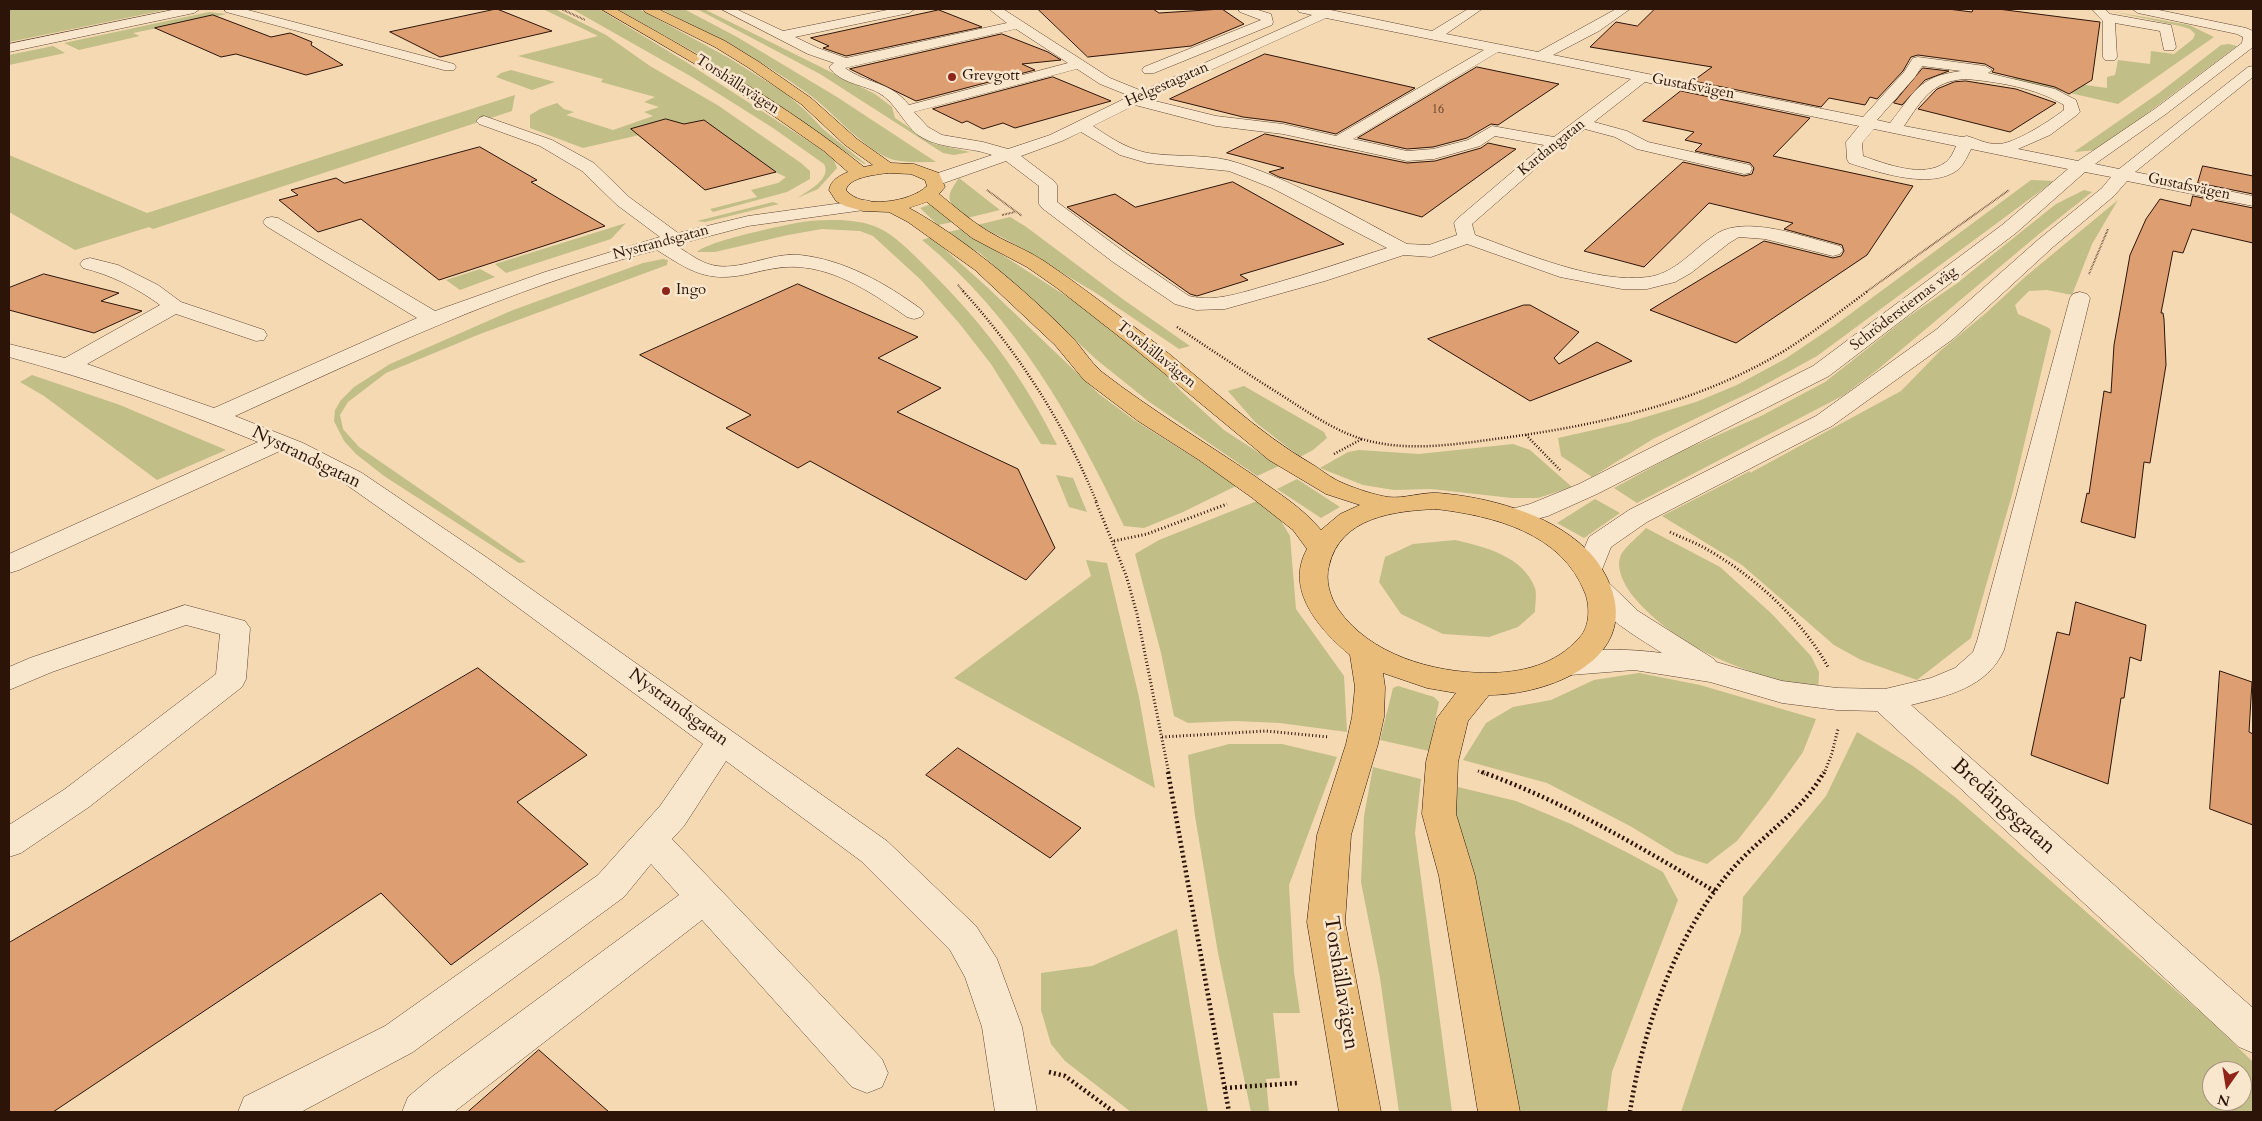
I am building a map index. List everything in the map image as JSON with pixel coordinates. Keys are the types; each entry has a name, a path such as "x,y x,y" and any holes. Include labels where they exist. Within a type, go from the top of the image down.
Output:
{"main road":[{"name":"Torshällavägen","path":"607,9 724,75 830,148 860,173"},
{"name":"Torshällavägen","path":"649,9 720,44 780,82 806,101 851,142 887,168"},
{"path":"914,169 887,168 860,173 845,179 838,186 838,194 842,198 864,205 892,206 911,202 932,187"},
{"name":"Torshällavägen","path":"914,169 930,175 932,187 979,234 1034,262 1064,284 1143,344 1278,455 1335,489 1387,505"},
{"path":"892,206 914,218 989,272 1063,340 1092,375 1146,416 1208,455 1260,492 1302,524 1320,547"},
{"path":"1411,502 1462,503 1513,517 1558,540 1576,555 1594,580 1603,607 1601,625 1594,642 1580,657 1570,664 1537,678 1510,683 1480,685 1448,681 1417,674 1389,663 1364,650 1343,633 1328,616 1318,598 1313,580 1314,563 1320,547 1346,521 1365,512 1387,505 1411,502"},
{"name":"Torshällavägen","path":"1360,1112 1326,922 1334,835 1362,744 1368,717 1370,687 1364,650"},
{"path":"1480,685 1453,718 1442,762 1439,814 1457,876 1500,1112"}],"street":[{"path":"9,48 194,9"},
{"path":"230,9 449,67"},
{"path":"727,9 785,35 813,51 845,62"},
{"path":"845,9 867,18"},
{"path":"785,35 909,9"},
{"path":"995,9 1105,81 1138,98 1216,121 1283,129 1407,156 1434,154 1474,143 1492,132 1557,142"},
{"path":"1149,70 1267,22 1267,17 1244,9"},
{"name":"Gustafsvägen","path":"1303,9 1967,141 2253,201"},
{"path":"1435,36 1476,9"},
{"path":"1540,57 1594,28 1624,9"},
{"path":"2138,9 2249,30"},
{"path":"2143,9 2249,30"},
{"path":"2102,13 2166,28 2169,47"},
{"path":"2102,13 2109,20 2110,57"},
{"name":"Helgestagatan","path":"932,187 1007,155 1043,143 1138,98 1326,14"},
{"path":"1019,24 845,62 836,67 838,70 884,90 898,99 911,119 928,134 961,145 982,146 1007,155 1036,173 1048,185 1048,204 1120,258 1182,300 1196,304 1224,302 1252,295 1318,277 1403,249 1431,251 1465,230 1504,253 1588,279 1631,285 1668,278 1731,234 1756,232 1834,250"},
{"name":"Schröderstiernas väg","path":"1513,517 1539,510 1588,489 1821,371 2009,229 2082,165 2160,112 2248,45 2249,30"},
{"path":"1224,39 1254,46"},
{"path":"1338,142 1496,48"},
{"path":"1967,141 1953,165 1936,174 1893,170 1855,160 1854,142 1866,130 1868,121 1910,74 1918,61 1985,70"},
{"path":"906,110 1079,64"},
{"path":"1711,671 1628,618 1594,580 1599,543 1638,516 1824,421 1945,334 2046,243 2108,192 2124,173 2253,70"},
{"path":"1895,127 1906,109 1924,88 1950,77 1966,75 2007,82 2057,95 2071,103 2072,112 2044,132 2003,149"},
{"name":"Kardangatan","path":"1465,230 1557,142 1643,77"},
{"path":"484,121 546,144 588,167 692,264 716,272 799,261 835,268 879,287 914,313"},
{"path":"1582,123 1621,134 1643,146 1744,169"},
{"path":"1081,126 1126,152 1153,159 1195,161 1232,166 1278,184 1403,249"},
{"name":"Helgestagatan","path":"914,169 1007,155"},
{"name":"Nystrandsgatan","path":"748,221 838,186"},
{"name":"Nystrandsgatan","path":"214,416 433,319 561,273 667,241 748,221 864,205"},
{"path":"272,222 433,319"},
{"path":"90,264 111,269 144,285 174,306 256,335"},
{"path":"1570,664 1634,660 1711,671 1782,692 1838,699 1885,700 1948,684 1970,674 1984,660 1992,641 2080,298"},
{"path":"68,366 174,306"},
{"name":"Nystrandsgatan","path":"9,350 68,366 214,416 279,442 353,478 476,563 874,851 963,938 982,971 1002,1027 1016,1112"},
{"path":"9,564 279,442"},
{"path":"9,679 41,665 185,615 235,628 231,679 77,798 9,843"},
{"name":"Bredängsgatan","path":"1885,700 2253,1034"},
{"path":"259,1112 399,1039 611,886 672,816 723,740"},
{"path":"651,840 867,1073"},
{"path":"423,1112 448,1090 703,898"}],"path":[{"path":"561,9 589,22"},
{"path":"1588,489 1564,474 1526,435 1598,422 1653,408 1726,381 1757,366 1785,350 2054,159"},
{"path":"955,282 993,324 1031,377 1086,477 1114,541 1126,575 1137,614 1162,737 1229,1112"},
{"path":"1114,541 1147,534 1260,492"},
{"path":"1630,1112 1648,1027 1685,939 1732,869 1808,796 1823,775 1833,751 1838,728 1838,699 1834,680 1824,656 1809,636 1791,618 1722,559 1701,546 1638,516"},
{"path":"1162,737 1246,731 1280,732 1311,734 1362,744"},
{"path":"1442,762 1509,781 1560,803 1615,831 1716,892"},
{"path":"1011,1074 1052,1072 1065,1076 1114,1112"},
{"path":"1225,1088 1297,1083"}],"shaded area":[{"path":"9,9 170,9 9,42"},
{"path":"543,9 555,9 606,35 650,66 719,106 801,163 810,171 810,179 787,192 713,212 710,209 757,197 751,190 778,183 786,177 775,172 704,120 583,148 530,128 530,115 557,103 564,109 574,112 566,115 613,130 653,116 644,112 659,107 644,102 655,97 601,82 603,79 518,56 598,36"},
{"path":"572,9 599,9 686,62 816,146 833,158 837,168 818,189 797,198 822,180 826,169 824,164 773,128 692,77"},
{"path":"617,9 639,9 729,58 785,93 823,129 866,164 707,59"},
{"path":"661,9 684,9 737,37 837,97 936,162 899,161 883,155 860,140 817,101 790,81 736,48"},
{"path":"697,9 704,9 875,94 892,107 895,118 934,144 970,152 954,155 943,153 820,74"},
{"path":"2110,11 2189,25 2214,37 2118,104 2013,80 2015,75 2107,88 2107,77 2115,75 2118,60 2150,64 2151,51 2174,54 2193,39 2195,34 2190,29 2180,26"},
{"path":"209,12 227,14 133,33 140,36 79,50 64,43"},
{"path":"2221,45 2237,46 2098,150 2074,152 2159,93"},
{"path":"53,46 65,53 9,65 9,55"},
{"path":"511,70 555,82 532,90 496,77 501,73"},
{"path":"515,95 512,111 153,229 149,227 75,250 9,212 9,155 147,213"},
{"path":"959,178 1000,210 967,218 955,208 949,196"},
{"path":"2031,180 2054,181 1817,356 1757,389 1653,439 1592,477 1561,456 1558,438 1629,422 1696,402 1737,385 1785,359 1834,326"},
{"path":"2084,190 2092,192 1877,370 1844,395 1637,503 1614,488 1682,451 1761,416 1825,382 1905,319 1956,284 2056,204"},
{"path":"2118,200 2092,244 2072,295 2047,290 2029,291 2015,305 2018,314 2049,328 2051,331 2013,491 1971,638 1917,680 1861,660 1834,645 1742,565 1662,516 1750,471 1750,473 1901,391 1940,351"},
{"path":"773,202 779,204 705,222 697,221"},
{"path":"931,204 953,222 938,225 920,208"},
{"path":"1010,217 1190,346 1179,349 1096,293 1009,241 977,225"},
{"path":"841,220 870,225 888,233 908,249 946,287 982,328 1014,371 1057,445 1041,444 991,364 959,323 921,280 873,236 860,231 822,229 715,252 697,252 730,238 764,230 807,221"},
{"path":"626,223 611,239 506,273 495,264"},
{"path":"962,229 1097,316 1146,354 1182,392 1224,430 1279,466 1257,476 1148,401 1097,360 980,253 965,245 948,232"},
{"path":"931,237 987,287 1099,394 1134,420 1238,485 1183,512 1144,528 1124,526 1084,447 1039,371 986,302 922,240"},
{"path":"663,259 668,260 667,265 480,334 386,373 348,402 340,415 343,429 359,447 526,562 519,563 384,476 356,454 344,441 334,421 335,410 341,400 354,387 390,364 513,310 643,263"},
{"path":"480,269 495,277 460,290 446,280"},
{"path":"32,375 120,405 226,450 157,480 44,396 20,382"},
{"path":"1244,386 1324,432 1327,438 1313,450 1300,457 1255,422 1228,391"},
{"path":"1513,444 1530,450 1572,487 1538,498 1512,498 1431,489 1394,490 1363,485 1320,468 1348,452 1359,450 1419,454"},
{"path":"1056,475 1073,478 1087,512 1069,507"},
{"path":"1297,479 1340,507 1321,518 1277,489"},
{"path":"1595,499 1620,513 1584,538 1557,523"},
{"path":"1257,501 1281,521 1290,536 1296,609 1344,676 1347,732 1280,723 1235,721 1188,723 1174,716 1161,653 1135,554 1159,540"},
{"path":"1646,528 1720,567 1772,614 1811,656 1819,672 1818,693 1741,668 1717,658 1672,632 1651,615 1629,591 1621,575 1619,564 1624,550"},
{"path":"1455,540 1502,555 1522,568 1535,588 1535,612 1518,627 1489,637 1443,634 1401,614 1379,582 1385,557 1413,544"},
{"path":"1086,560 1107,563 1139,697 1155,788 954,678 1091,576"},
{"path":"1639,673 1700,685 1816,719 1803,752 1769,800 1737,841 1707,864 1676,854 1630,826 1547,783 1463,760 1486,723 1513,707 1551,700 1594,680"},
{"path":"1398,686 1434,697 1439,702 1429,751 1380,740 1393,688"},
{"path":"1857,732 1913,766 1955,797 2213,1023 2252,1061 2202,1061 2202,1111 2252,1111 2252,1061 2253,1112 1681,1112 1741,932 1743,897 1826,796"},
{"path":"1229,744 1282,744 1337,757 1289,885 1294,972 1300,1013 1273,1013 1280,1078 1266,1079 1269,1112 1251,1112 1218,953 1195,816 1188,755"},
{"path":"1373,767 1421,779 1415,833 1452,1112 1399,1112 1380,978 1361,882 1364,816"},
{"path":"1458,787 1516,801 1571,824 1630,854 1663,872 1678,900 1612,1072 1607,1112 1504,1112 1471,897 1453,812"},
{"path":"1177,929 1208,1112 1131,1112 1065,1061 1051,1044 1041,1010 1041,973 1092,966"}],"building":[{"path":"497,9 552,31 440,57 390,32"},
{"path":"1038,9 1153,9 1159,13 1222,9 1244,24 1191,46 1088,57"},
{"path":"1655,9 1948,9 1972,12 1973,9 1998,9 2100,22 2092,80 2069,94 2055,87 1992,72 1994,69 1985,64 1918,55 1911,57 1903,71 1877,99 1870,97 1865,105 1829,98 1821,107 1693,81 1712,67 1590,47 1616,22 1637,26"},
{"path":"939,10 982,27 846,56 823,48 829,46 811,38"},
{"path":"213,15 271,37 290,33 312,42 311,45 343,65 306,75 236,54 221,57 155,28"},
{"path":"1002,34 1048,52 1061,60 1022,64 1035,70 916,101 850,69"},
{"path":"1265,54 1415,88 1336,134 1283,122 1243,117 1170,99"},
{"path":"1477,67 1559,84 1498,125 1491,124 1467,138 1433,147 1407,149 1358,138"},
{"path":"1923,68 1949,71 1925,80 1902,105 1894,103"},
{"path":"1053,77 1111,101 1015,128 1003,123 983,129 967,121 962,123 933,109"},
{"path":"1966,81 2016,89 2056,103 2010,132 1918,109 1937,89 1954,82"},
{"path":"1681,91 1810,118 1773,156 1913,186 1867,255 1736,343 1650,310 1764,241 1833,258 1841,256 1844,251 1842,245 1784,229 1793,223 1709,203 1644,267 1584,251 1683,162 1744,176 1752,174 1754,168 1750,163 1695,151 1702,144 1685,140 1694,132 1643,121"},
{"path":"666,119 684,124 704,120 776,172 705,190 631,129"},
{"path":"1265,134 1407,163 1435,161 1481,148 1488,143 1516,149 1422,217 1279,177 1269,172 1284,168 1227,153"},
{"path":"480,147 537,180 531,182 605,226 439,280 361,219 318,232 279,200 298,195 291,190 336,178 344,183"},
{"path":"2203,166 2253,176 2253,194 2198,183"},
{"path":"1233,182 1344,244 1240,275 1248,280 1197,296 1190,294 1067,207 1115,194 1135,207"},
{"path":"2193,196 2253,208 2253,243 2192,229 2183,253 2173,251 2161,313 2163,313 2164,319 2166,365 2150,463 2144,462 2135,538 2081,522 2087,493 2089,494 2104,391 2111,393 2114,345 2130,255 2146,219 2160,199 2190,206"},
{"path":"44,274 119,293 101,301 142,311 94,333 9,310 9,288"},
{"path":"798,284 918,337 878,358 941,388 897,412 1018,469 1055,548 1026,580 810,461 798,468 726,428 751,415 640,355"},
{"path":"1524,305 1530,305 1579,332 1554,358 1559,364 1597,342 1632,361 1530,401 1428,339"},
{"path":"2076,602 2146,625 2141,661 2130,657 2124,698 2121,698 2108,784 2031,755 2057,632 2069,635"},
{"path":"478,668 587,755 517,802 588,864 451,965 381,893 53,1112 9,1112 9,943"},
{"path":"2220,671 2252,682 2249,732 2253,734 2253,825 2210,809"},
{"path":"958,748 1081,828 1050,858 926,775"},
{"path":"539,1050 609,1112 468,1112"}],"place":[{"name":"Grevgott","path":"952,77"},
{"name":"Ingo","path":"666,291"}]}
